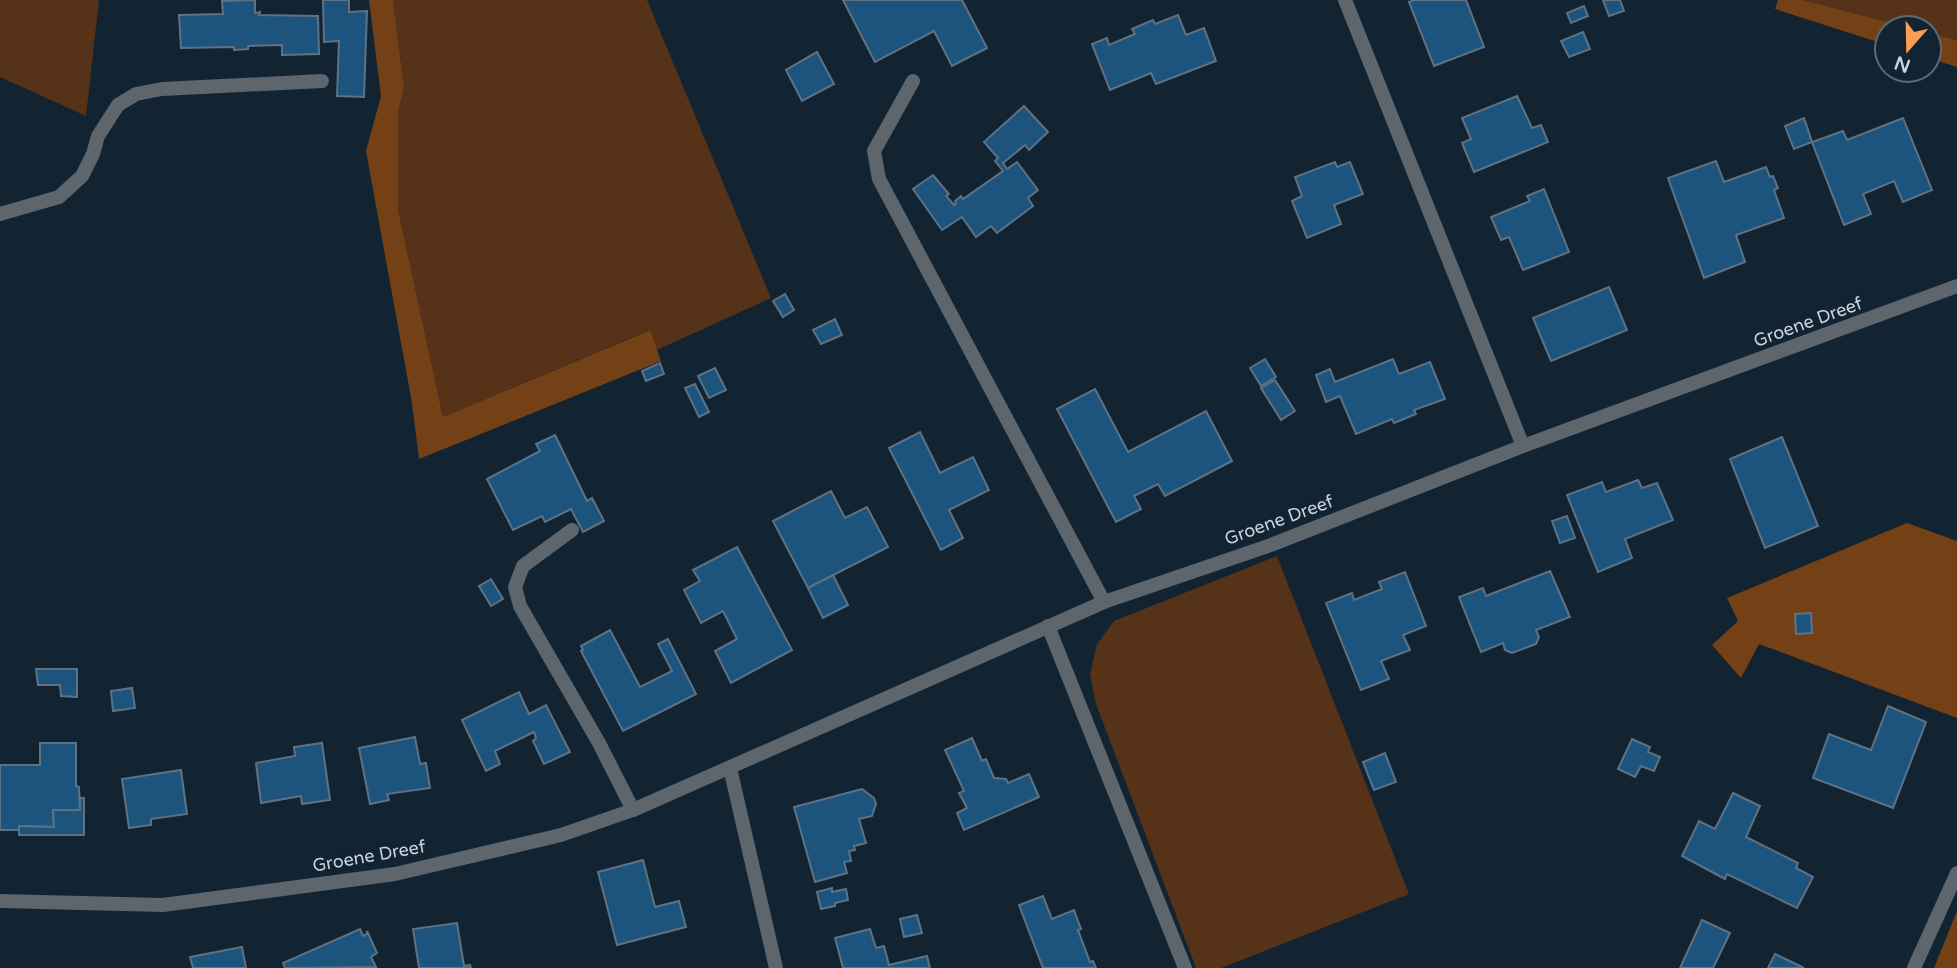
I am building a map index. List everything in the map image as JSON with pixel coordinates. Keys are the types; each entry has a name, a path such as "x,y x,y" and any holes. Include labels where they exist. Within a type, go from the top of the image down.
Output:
{"street":[{"path":"1345,0 1523,446"},
{"path":"0,214 59,197 82,177 98,136 118,105 136,94 162,89 322,81"},
{"path":"913,81 874,151 879,179 1104,602"},
{"name":"Groene Dreef","path":"0,901 163,905 395,874 561,835 633,810 1104,602 1271,545 1523,446 1954,289"},
{"path":"572,530 523,566 515,587 520,606 600,743 633,810"},
{"path":"1048,626 1185,968"},
{"path":"730,768 776,968"},
{"path":"1914,968 1957,873"}],"shaded area":[{"path":"0,0 99,0 86,116 0,77"},
{"path":"369,0 393,0 404,87 398,113 398,209 443,417 650,330 661,361 419,459 412,403 366,151 381,96"},
{"path":"393,0 647,0 771,298 657,350 649,330 443,417 398,209 398,113 404,87"},
{"path":"1778,0 1803,0 1873,18 1873,40 1775,9"},
{"path":"1803,0 1957,0 1957,40 1943,36 1943,14 1873,14 1873,18"},
{"path":"1943,36 1957,40 1957,67 1943,62"},
{"path":"1907,523 1957,541 1957,718 1759,644 1741,678 1712,645 1738,621 1727,598"},
{"path":"1277,556 1409,894 1221,968 1196,968 1096,704 1090,674 1097,644 1114,621"},
{"path":"1957,911 1957,968 1934,968"}],"building":[{"path":"255,0 255,13 260,12 259,15 318,16 319,54 282,55 282,45 248,46 248,49 234,50 234,47 181,48 179,15 223,14 222,1"},
{"path":"323,0 349,0 349,12 367,11 364,97 337,96 339,41 324,42"},
{"path":"843,0 962,0 987,48 952,66 934,31 875,62"},
{"path":"1466,0 1484,47 1434,66 1409,2"},
{"path":"1603,0 1620,0 1624,11 1609,16"},
{"path":"1584,6 1588,16 1571,23 1567,13"},
{"path":"1178,15 1186,35 1204,28 1216,61 1156,84 1151,73 1110,90 1092,44 1107,38 1109,45 1135,34 1132,29 1153,20 1155,24"},
{"path":"1583,32 1590,49 1569,57 1561,41"},
{"path":"817,52 834,84 802,101 786,70"},
{"path":"1517,96 1532,128 1541,125 1548,142 1474,172 1462,143 1471,139 1462,118"},
{"path":"1024,106 1048,132 1029,150 1025,145 1003,163 1007,169 1017,162 1038,190 1028,198 1033,206 997,233 991,226 976,237 962,217 942,230 913,189 933,175 949,194 946,196 954,205 961,196 963,199 1003,171 995,161 998,158 984,142"},
{"path":"1804,118 1812,142 1794,149 1785,126"},
{"path":"1903,118 1932,190 1903,202 1894,181 1863,194 1871,214 1844,225 1812,142 1843,131 1847,140"},
{"path":"1716,161 1724,182 1766,167 1778,188 1774,190 1784,218 1736,235 1745,262 1704,278 1668,178"},
{"path":"1335,162 1337,167 1350,162 1363,194 1334,205 1341,224 1307,238 1292,201 1302,196 1295,177"},
{"path":"1544,189 1569,252 1523,270 1509,237 1501,240 1491,217 1530,201 1527,196"},
{"path":"1609,287 1627,330 1551,361 1533,318"},
{"path":"785,294 794,310 783,317 773,301"},
{"path":"835,319 842,335 821,344 813,330"},
{"path":"1265,359 1276,377 1261,386 1250,368"},
{"path":"1393,359 1399,374 1430,362 1445,399 1414,410 1416,414 1394,423 1392,419 1356,434 1340,396 1326,402 1316,375 1330,369 1335,382"},
{"path":"660,363 664,374 646,381 642,371"},
{"path":"715,368 726,390 709,398 698,376"},
{"path":"1275,380 1295,411 1281,420 1261,388"},
{"path":"695,384 709,412 699,417 685,388"},
{"path":"1095,389 1128,452 1206,411 1232,461 1165,496 1158,484 1134,496 1141,509 1116,522 1057,409"},
{"path":"920,432 940,473 973,457 989,490 949,510 963,538 941,550 889,448"},
{"path":"555,435 587,501 592,498 604,521 583,532 571,509 545,522 542,516 513,530 487,479 540,451 536,444"},
{"path":"1782,437 1818,526 1765,548 1730,459"},
{"path":"1638,480 1642,488 1657,483 1673,520 1625,539 1632,558 1598,572 1567,495 1602,482 1606,492"},
{"path":"831,491 845,518 867,507 888,547 808,588 773,521"},
{"path":"1567,516 1575,538 1560,543 1552,521"},
{"path":"737,547 792,650 731,683 715,651 737,639 723,611 701,623 684,590 700,581 693,570"},
{"path":"1550,571 1570,617 1536,630 1539,637 1536,644 1512,653 1505,650 1503,643 1481,652 1459,597 1483,588 1486,596"},
{"path":"1405,572 1426,626 1403,635 1410,650 1381,661 1389,679 1361,690 1326,603 1352,593 1354,600 1382,589 1379,582"},
{"path":"833,575 848,605 823,618 808,588"},
{"path":"491,579 503,599 491,606 479,586"},
{"path":"1811,613 1812,633 1796,634 1795,614"},
{"path":"610,630 640,687 672,671 658,644 668,639 696,694 623,731 581,651 581,646"},
{"path":"36,669 77,669 77,697 61,696 60,685 38,685"},
{"path":"132,688 135,708 113,711 111,691"},
{"path":"519,692 529,714 546,705 570,752 544,764 533,741 536,738 534,732 495,751 500,764 486,771 462,720"},
{"path":"1888,706 1926,722 1893,808 1813,778 1829,734 1871,750"},
{"path":"415,737 420,764 426,763 430,788 387,794 389,800 370,804 359,748"},
{"path":"972,738 982,761 986,759 994,778 1006,779 1008,783 1029,774 1039,797 964,830 957,813 967,808 959,793 964,791 945,750"},
{"path":"1632,739 1650,747 1648,752 1660,757 1654,771 1641,766 1635,777 1618,769"},
{"path":"40,743 76,743 76,786 79,787 80,810 53,810 54,827 19,826 19,830 0,830 0,765 40,765"},
{"path":"322,743 330,800 302,804 301,796 261,803 256,763 295,756 294,747"},
{"path":"1385,753 1396,782 1374,790 1363,762"},
{"path":"181,770 187,814 151,819 151,825 129,828 122,779"},
{"path":"862,789 874,798 876,804 872,816 859,819 866,843 854,846 855,850 849,851 851,861 844,862 847,873 815,882 794,807"},
{"path":"1733,793 1760,806 1746,837 1798,863 1796,868 1813,877 1797,908 1727,874 1725,879 1682,856 1699,821 1715,829"},
{"path":"80,798 84,798 84,835 19,835 19,826 54,827 53,810 80,810"},
{"path":"643,860 655,907 679,901 686,927 617,945 598,872"},
{"path":"832,888 832,892 846,889 848,900 821,909 817,892"},
{"path":"1043,896 1052,919 1074,910 1090,962 1093,961 1096,968 1043,968 1019,905"},
{"path":"917,915 922,933 904,937 900,919"},
{"path":"1702,920 1730,933 1713,968 1680,968"},
{"path":"457,923 464,966 470,965 471,968 419,968 413,929"},
{"path":"360,929 363,936 367,931 377,953 371,957 376,967 285,968 283,963"},
{"path":"870,929 876,948 884,946 889,965 927,956 930,968 843,968 835,938"},
{"path":"242,947 246,968 193,968 190,957"},
{"path":"1775,954 1804,968 1768,968"}]}
